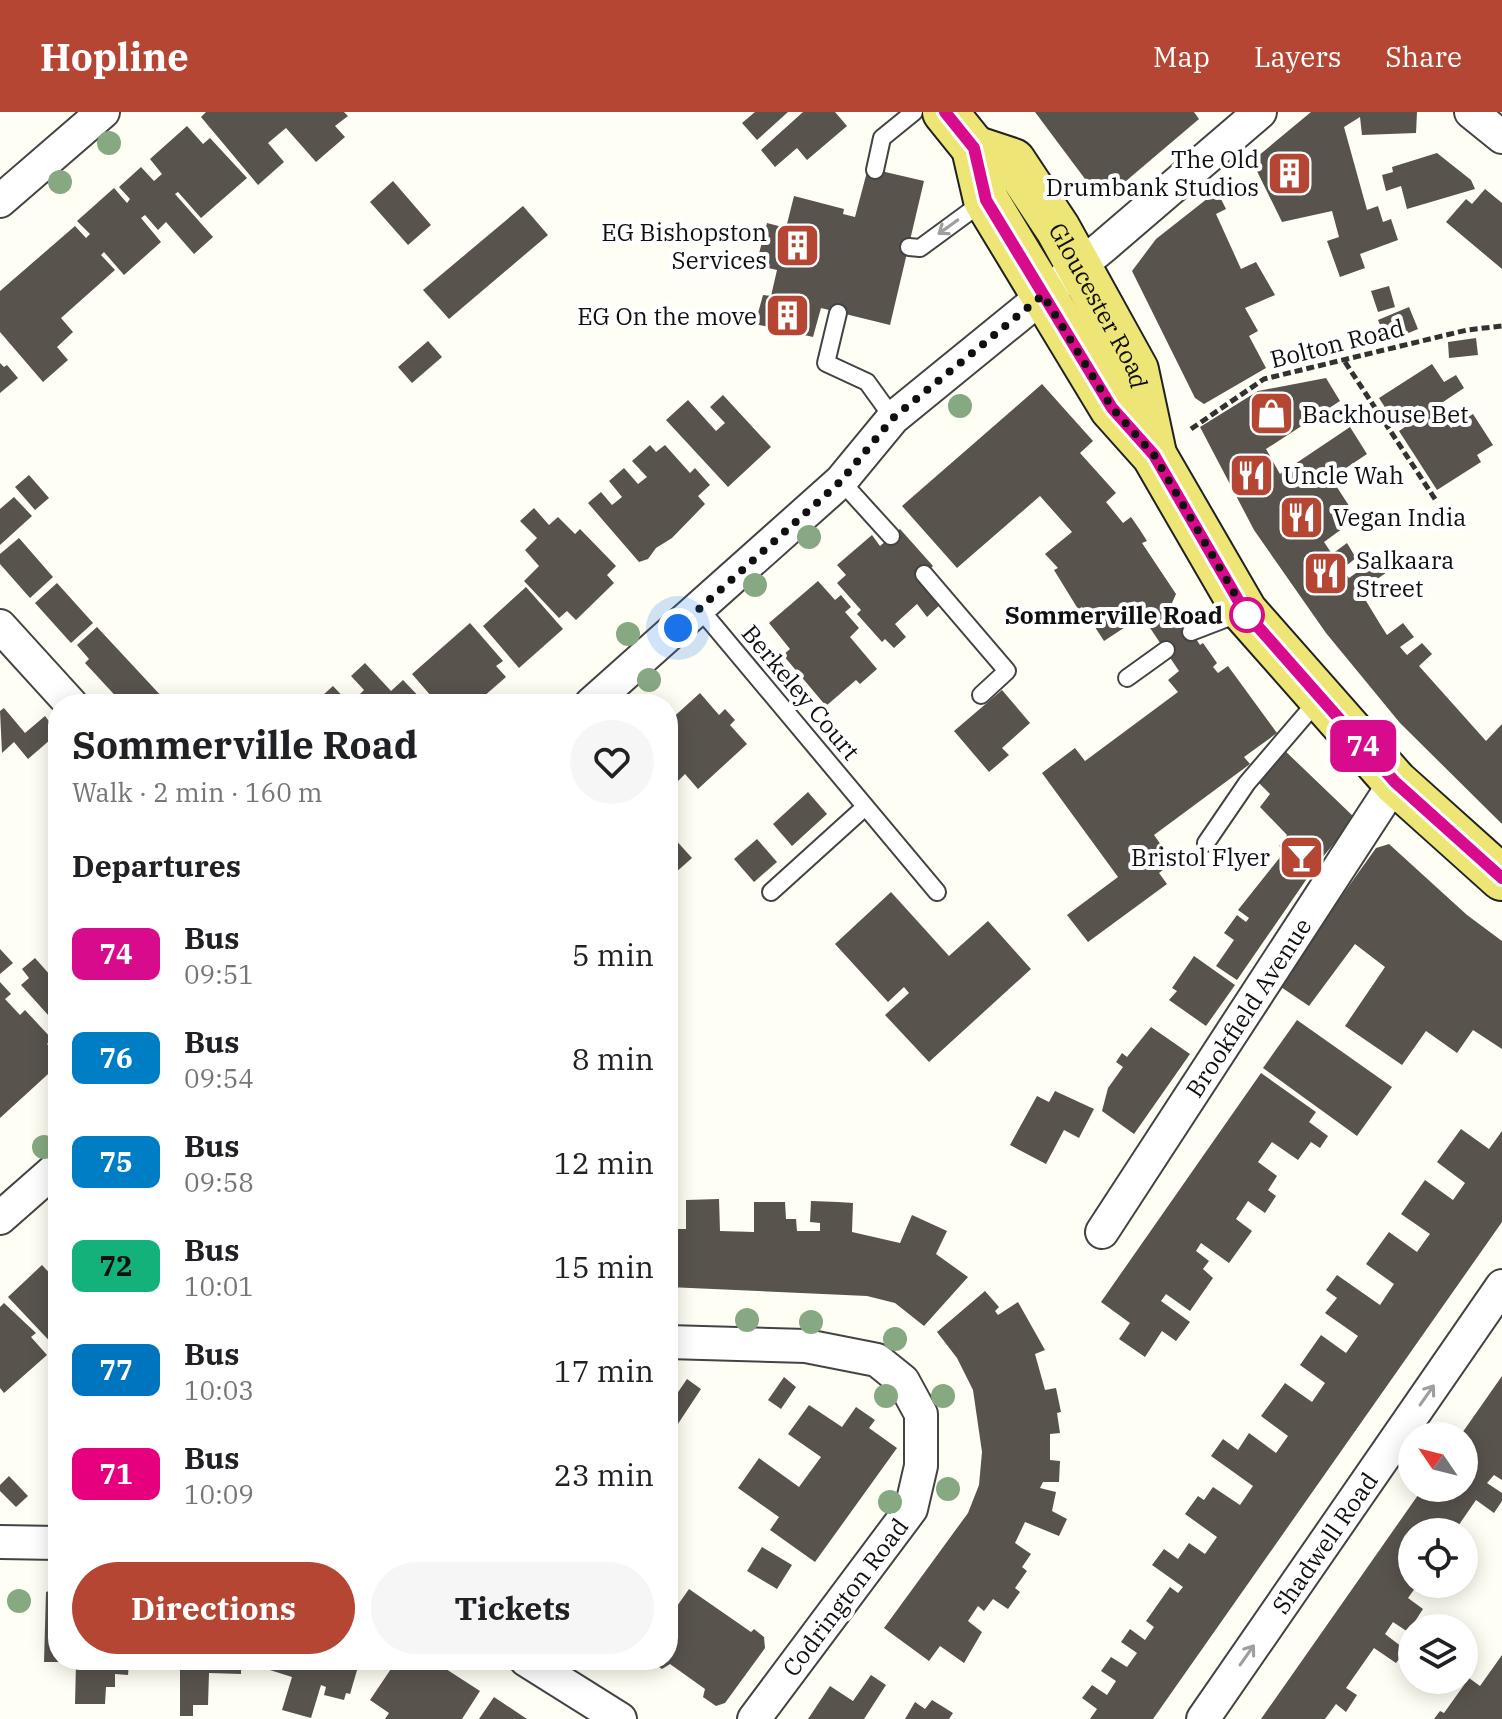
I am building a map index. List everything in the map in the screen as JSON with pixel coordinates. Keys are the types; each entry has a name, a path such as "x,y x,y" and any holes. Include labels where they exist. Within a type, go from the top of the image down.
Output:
{"main road":[{"name":"Gloucester Road","path":"945,112 974,148 986,200 1112,408 1154,455 1245,612 1395,782 1502,878"},
{"name":"Gloucester Road","path":"974,148 1013,161 1079,266 1136,370 1154,455"}],"street":[{"path":"0,201 103,112"},
{"path":"602,694 841,481 893,418 1260,112"},
{"path":"1471,112 1502,137"},
{"path":"0,626 62,694"},
{"name":"Brookfield Avenue","path":"1102,1232 1395,782"},
{"path":"0,1218 48,1176"},
{"name":"Shadwell Road","path":"1203,1719 1502,1286"},
{"name":"Codrington Road","path":"678,1342 806,1346 877,1360 903,1381 921,1414 921,1466 911,1509 754,1719"},
{"path":"0,1542 48,1543"},
{"path":"542,1670 620,1719"}],"lane":[{"path":"875,170 882,138 914,112"},
{"path":"909,247 920,248 986,200"},
{"path":"838,313 826,363 867,382 893,418"},
{"path":"841,481 891,536"},
{"path":"924,574 1007,671 981,695"},
{"name":"Berkeley Court","path":"700,609 937,892"},
{"path":"1191,632 1245,612"},
{"path":"1127,678 1166,650"},
{"path":"1206,843 1247,783 1320,698"},
{"path":"771,892 865,807"}],"path":[{"name":"Bolton Road","path":"1154,455 1264,379 1345,362 1467,330 1502,326"},
{"path":"1345,362 1437,502"}],"building":[{"path":"206,112 344,112 348,116 335,126 345,137 316,162 286,128 268,143 284,162 258,185 201,117"},
{"path":"755,112 788,112 757,140 742,123"},
{"path":"803,112 835,112 847,126 807,160 797,148 775,167 761,150"},
{"path":"1035,112 1194,112 1199,119 1126,181 1107,187 1091,187"},
{"path":"1311,112 1417,112 1416,133 1362,135 1360,117 1344,127 1367,210 1378,206 1383,222 1391,219 1398,240 1360,254 1365,268 1340,277 1327,241 1339,237 1332,211 1282,222 1252,161"},
{"path":"187,126 203,144 210,138 247,178 201,218 178,192 175,194 213,237 194,254 166,222 158,230 145,215 141,218 161,242 124,275 104,252 101,255 115,270 61,318 73,332 57,347 68,360 43,382 0,332 0,291 75,226 86,238 90,234 77,221 114,188 127,203 130,199 119,187 141,167 154,181 162,174 150,159"},
{"path":"1437,153 1471,180 1475,189 1407,209 1401,186 1386,191 1382,175 1393,172 1392,167"},
{"path":"868,168 924,181 890,325 821,308 813,337 755,324 763,295 771,296 777,270 756,265 767,223 786,228 794,196 844,209 843,214 855,217"},
{"path":"393,181 431,225 408,245 370,202"},
{"path":"1485,189 1502,203 1502,269 1446,222 1466,199 1472,204"},
{"path":"1217,191 1226,209 1216,214 1241,269 1256,262 1275,295 1245,308 1258,331 1249,336 1266,368 1204,404 1195,398 1132,271 1156,239"},
{"path":"523,206 548,235 449,319 423,290"},
{"path":"1389,286 1395,307 1378,312 1371,291"},
{"path":"1409,307 1418,329 1387,342 1378,320"},
{"path":"1476,338 1478,355 1449,358 1448,342"},
{"path":"428,341 442,357 412,383 398,367"},
{"path":"0,363 4,367 7,365 18,378 0,393"},
{"path":"1432,364 1444,382 1456,375 1464,388 1437,406 1451,428 1473,414 1493,445 1477,455 1481,462 1437,490 1399,431 1424,414 1418,405 1393,420 1379,398"},
{"path":"1326,378 1340,401 1266,449 1280,474 1350,427 1367,454 1331,478 1357,518 1324,542 1332,554 1347,543 1356,558 1342,569 1349,578 1390,549 1400,563 1360,591 1387,635 1403,623 1414,637 1400,647 1407,655 1422,643 1432,654 1419,666 1486,741 1502,724 1502,824 1400,723 1326,633 1254,530 1200,427 1258,391"},
{"path":"1042,384 1093,441 1080,453 1116,493 1106,502 1123,523 1131,517 1140,530 1147,541 1142,543 1176,594 1172,603 1184,613 1184,620 1200,645 1203,643 1217,663 1213,667 1218,673 1228,666 1277,733 1244,757 1250,764 1154,835 1164,849 1159,853 1168,866 1159,873 1167,884 1088,942 1067,915 1118,877 1042,773 1075,748 1085,761 1178,692 1168,680 1179,671 1142,616 1104,641 1082,607 1078,609 1054,570 1058,568 1045,554 1072,532 1040,496 957,568 902,506"},
{"path":"723,395 771,447 728,487 666,420 688,400 716,431 725,423 710,407"},
{"path":"650,445 656,452 665,445 690,473 695,468 710,485 698,496 705,504 672,538 656,548 648,559 639,562 588,503 601,492 612,505 622,497 609,481 624,468 638,484 647,477 632,461"},
{"path":"29,475 49,498 35,510 15,487"},
{"path":"14,497 32,516 0,545 0,509"},
{"path":"534,508 549,525 558,517 575,534 580,529 616,566 607,575 614,583 576,620 567,611 559,618 524,581 539,566 525,550 537,538 520,521"},
{"path":"900,529 933,566 920,578 942,603 927,617 917,604 895,624 906,637 894,648 885,639 882,642 857,614 861,610 837,583 846,575 837,565 872,535 880,546"},
{"path":"19,538 53,577 30,598 0,564 0,554"},
{"path":"818,581 835,600 841,595 851,607 845,612 859,628 850,637 877,669 860,684 856,680 826,706 783,655 790,649 769,623"},
{"path":"57,583 93,623 71,643 35,603"},
{"path":"526,587 563,629 519,668 483,626"},
{"path":"470,623 503,661 496,666 506,677 486,694 429,694 412,674"},
{"path":"97,627 159,694 114,694 85,663 89,659 77,645"},
{"path":"365,663 391,691 403,680 416,694 360,694 364,690 351,676"},
{"path":"333,686 341,694 324,694"},
{"path":"1002,690 1030,723 1002,748 1009,755 989,772 954,731"},
{"path":"700,693 719,715 725,709 735,720 730,725 747,744 698,789 685,774 678,781 678,713"},
{"path":"4,708 25,733 45,716 48,720 48,742 28,759 14,742 2,753 0,711"},
{"name":"Bristol Flyer","path":"1281,747 1355,818 1317,864 1237,980 1216,966 1234,940 1224,933 1237,915 1246,922 1249,918 1238,910 1285,851 1279,846 1287,835 1260,807 1270,794 1257,781"},
{"path":"808,792 827,814 792,846 773,824"},
{"path":"757,839 777,862 754,882 734,859"},
{"path":"678,843 692,858 678,870"},
{"path":"1389,844 1467,915 1502,941 1502,1049 1473,1030 1457,1053 1426,1031 1402,1065 1345,1026 1385,967 1355,944 1309,1006 1278,985 1376,848"},
{"path":"891,892 949,956 988,921 1031,969 929,1062 885,1015 909,993 904,987 888,1002 835,944"},
{"path":"0,949 13,963 0,974"},
{"path":"1194,956 1235,985 1206,1026 1169,1000 1177,991 1172,988"},
{"path":"35,958 48,973 48,1015 21,985 29,978 22,969"},
{"path":"0,982 11,994 5,999 20,1015 25,1010 48,1035 48,1074 0,1118"},
{"path":"1297,1020 1392,1087 1357,1136 1263,1068"},
{"path":"1151,1027 1190,1054 1134,1134 1102,1111 1108,1088 1123,1067 1116,1062 1122,1053 1127,1057"},
{"path":"1261,1073 1316,1112 1309,1122 1328,1136 1320,1148 1311,1142 1298,1160 1272,1142 1258,1162 1277,1176 1268,1190 1276,1196 1265,1213 1248,1201 1236,1219 1252,1231 1229,1263 1201,1243 1196,1251 1209,1261 1203,1269 1213,1278 1190,1311 1166,1294 1161,1301 1190,1322 1176,1341 1162,1331 1145,1357 1119,1339 1130,1323 1101,1302"},
{"path":"1055,1091 1094,1109 1079,1138 1064,1130 1046,1164 1010,1145 1037,1096 1049,1102"},
{"path":"1461,1129 1489,1149 1502,1131 1502,1222 1153,1719 1090,1719 1097,1709 1082,1698 1092,1685 1107,1695 1116,1681 1101,1671 1111,1657 1127,1667 1137,1653 1121,1642 1130,1629 1145,1640 1154,1627 1146,1621 1170,1587 1178,1593 1183,1587 1152,1565 1164,1549 1178,1559 1189,1543 1205,1554 1217,1537 1185,1514 1198,1496 1204,1500 1213,1487 1240,1505 1253,1486 1211,1456 1223,1439 1238,1450 1249,1433 1276,1453 1288,1436 1261,1416 1285,1383 1312,1402 1325,1383 1300,1365 1321,1335 1346,1353 1358,1336 1325,1313 1337,1298 1326,1290 1337,1275 1380,1305 1394,1284 1366,1264 1389,1232 1417,1252 1430,1234 1401,1214 1425,1180 1453,1200 1465,1183 1437,1162"},
{"path":"719,1199 720,1231 754,1232 754,1202 785,1202 786,1219 796,1219 797,1231 820,1231 820,1223 810,1222 811,1201 853,1203 852,1232 900,1243 912,1215 947,1231 936,1254 968,1277 924,1326 895,1303 867,1296 678,1287 678,1229 686,1229 686,1200"},
{"path":"42,1265 48,1271 48,1339 8,1297"},
{"path":"985,1291 999,1307 995,1311 998,1315 1018,1302 1045,1350 1035,1354 1045,1390 1056,1388 1061,1412 1057,1413 1060,1433 1050,1434 1050,1460 1060,1461 1059,1482 1043,1482 1040,1488 1056,1492 1052,1511 1067,1519 1059,1536 1025,1522 1015,1543 1031,1554 1022,1567 1027,1571 1015,1588 1020,1592 1008,1609 993,1599 984,1611 978,1606 968,1621 982,1632 964,1663 940,1646 929,1661 884,1628 968,1513 979,1485 982,1452 973,1390 957,1358 937,1332"},
{"path":"4,1303 36,1333 31,1337 47,1355 4,1393 0,1388 0,1307"},
{"path":"1502,1376 1502,1480 1494,1475 1487,1483 1502,1493 1502,1501 1494,1513 1478,1501 1478,1422 1470,1422"},
{"path":"784,1377 796,1387 781,1409 768,1400"},
{"path":"687,1379 701,1389 678,1424 678,1392"},
{"path":"809,1405 842,1427 856,1407 875,1420 869,1428 897,1448 815,1562 770,1530 779,1517 738,1488 759,1458 799,1487 821,1457 788,1434"},
{"path":"9,1476 28,1496 16,1507 0,1491 0,1485"},
{"path":"1413,1502 1475,1502 1464,1518 1402,1518"},
{"path":"1398,1524 1398,1598 1408,1598 1423,1609 1420,1614 1398,1614 1398,1625 1393,1622 1385,1634 1398,1644 1398,1660 1396,1663 1374,1648 1346,1688 1357,1695 1346,1712 1336,1704 1325,1719 1261,1719"},
{"path":"762,1547 792,1565 777,1589 747,1571"},
{"path":"689,1589 751,1632 754,1629 764,1637 765,1648 725,1703 716,1706 703,1697 705,1689 678,1670 678,1605"},
{"path":"46,1592 48,1662 44,1662"},
{"path":"1502,1655 1502,1719 1434,1719 1440,1711 1444,1713 1458,1694 1478,1694 1478,1685 1480,1686"},
{"path":"76,1670 128,1670 128,1675 115,1674 115,1687 106,1687 105,1704 75,1704"},
{"path":"180,1670 241,1670 241,1674 209,1673 208,1705 193,1705 193,1716 180,1716"},
{"path":"270,1670 357,1670 350,1694 346,1693 344,1700 324,1695 326,1687 321,1685 311,1718 282,1710 292,1677"},
{"path":"390,1670 447,1670 480,1691 462,1719 385,1719 389,1713 370,1700"},
{"path":"871,1675 886,1685 864,1719 808,1719 830,1686 853,1701"},
{"path":"494,1697 527,1719 479,1719"},
{"path":"932,1700 953,1713 949,1719 905,1719 915,1702 925,1709"}],"bus line":[{"name":"74","path":"945,112 974,148 986,200 1112,408 1154,455 1208,553 1245,612 1395,782 1502,878"}],"place":[{"name":"The Old Drumbank Studios","path":"1290,173"},
{"name":"EG Bishopston Services","path":"798,246"},
{"name":"EG On the move","path":"788,316"},
{"name":"Backhouse Bet","path":"1271,414"},
{"name":"Uncle Wah","path":"1252,475"},
{"name":"Vegan India","path":"1302,517"},
{"name":"Salkaara Street","path":"1325,574"},
{"name":"Sommerville Road","path":"1247,615"},
{"name":"Bristol Flyer","path":"1301,857"}],"route":[{"path":"678,628 841,481 893,418 1043,295 1112,408 1154,455 1208,553 1247,615"}]}
